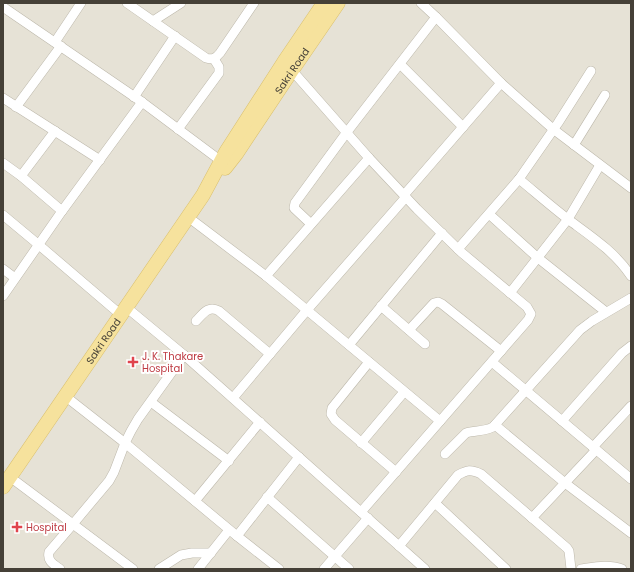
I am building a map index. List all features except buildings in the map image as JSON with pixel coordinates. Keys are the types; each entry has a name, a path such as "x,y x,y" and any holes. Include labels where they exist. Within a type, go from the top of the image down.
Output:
{"main road":[{"name":"Sakri Road","path":"6,482 203,195 236,154 324,3"},
{"name":"Sakri Road","path":"203,195 226,152 288,66 338,3"}],"street":[{"path":"16,107 58,44 81,3"},
{"path":"127,3 206,58 210,59 214,58 220,53 254,3"},
{"path":"153,21 181,3"},
{"path":"422,3 501,83 553,129 629,187"},
{"path":"3,6 138,100 221,161"},
{"path":"311,224 294,208 295,203 347,132 436,17"},
{"path":"3,296 62,211 100,160 138,100 175,36"},
{"path":"178,129 219,73 219,67 214,58"},
{"path":"400,64 463,127"},
{"path":"288,66 369,158 405,196 458,249 527,307 531,314 531,317 396,472 324,569"},
{"path":"458,249 519,179 558,123 591,71"},
{"path":"233,398 501,83"},
{"path":"574,145 605,95"},
{"path":"3,98 100,160"},
{"path":"21,176 55,131"},
{"path":"266,276 369,158"},
{"path":"3,163 21,176 62,211"},
{"path":"510,293 568,219 600,165"},
{"path":"519,179 568,219 601,243 622,263 631,276"},
{"path":"489,214 538,258 606,312"},
{"path":"3,215 123,311 184,355 425,569"},
{"path":"188,217 266,276 440,422"},
{"path":"349,345 442,233"},
{"path":"3,269 15,278"},
{"path":"445,454 466,433 470,431 483,431 494,425 580,330 606,312 631,298"},
{"path":"409,330 434,303 438,302 501,351"},
{"path":"381,306 425,344"},
{"path":"196,321 205,312 214,308 270,354"},
{"path":"562,421 622,353 631,346"},
{"path":"60,569 49,560 49,552 114,472 125,443 135,425 184,355"},
{"path":"369,362 332,408 331,414 335,420 396,472"},
{"path":"492,362 631,479"},
{"path":"361,443 404,392"},
{"path":"65,396 279,569"},
{"path":"151,402 228,461"},
{"path":"532,518 566,483 631,406"},
{"path":"195,501 260,422"},
{"path":"494,425 631,533"},
{"path":"198,569 211,553 233,533 268,496 300,457"},
{"path":"399,546 458,475 466,471 474,471 481,474 567,548 569,551 571,569"},
{"path":"6,482 73,524 133,569"},
{"path":"268,496 349,569"},
{"path":"435,503 506,569"},
{"path":"160,569 181,555 192,553 211,553"},
{"path":"581,569 607,566 622,569"}],"shaded area":[{"path":"3,3 631,3 631,569 3,569"}],"place":[{"name":"J. K. Thakare Hospital","path":"133,362"},
{"name":"Hospital","path":"17,527"}]}
